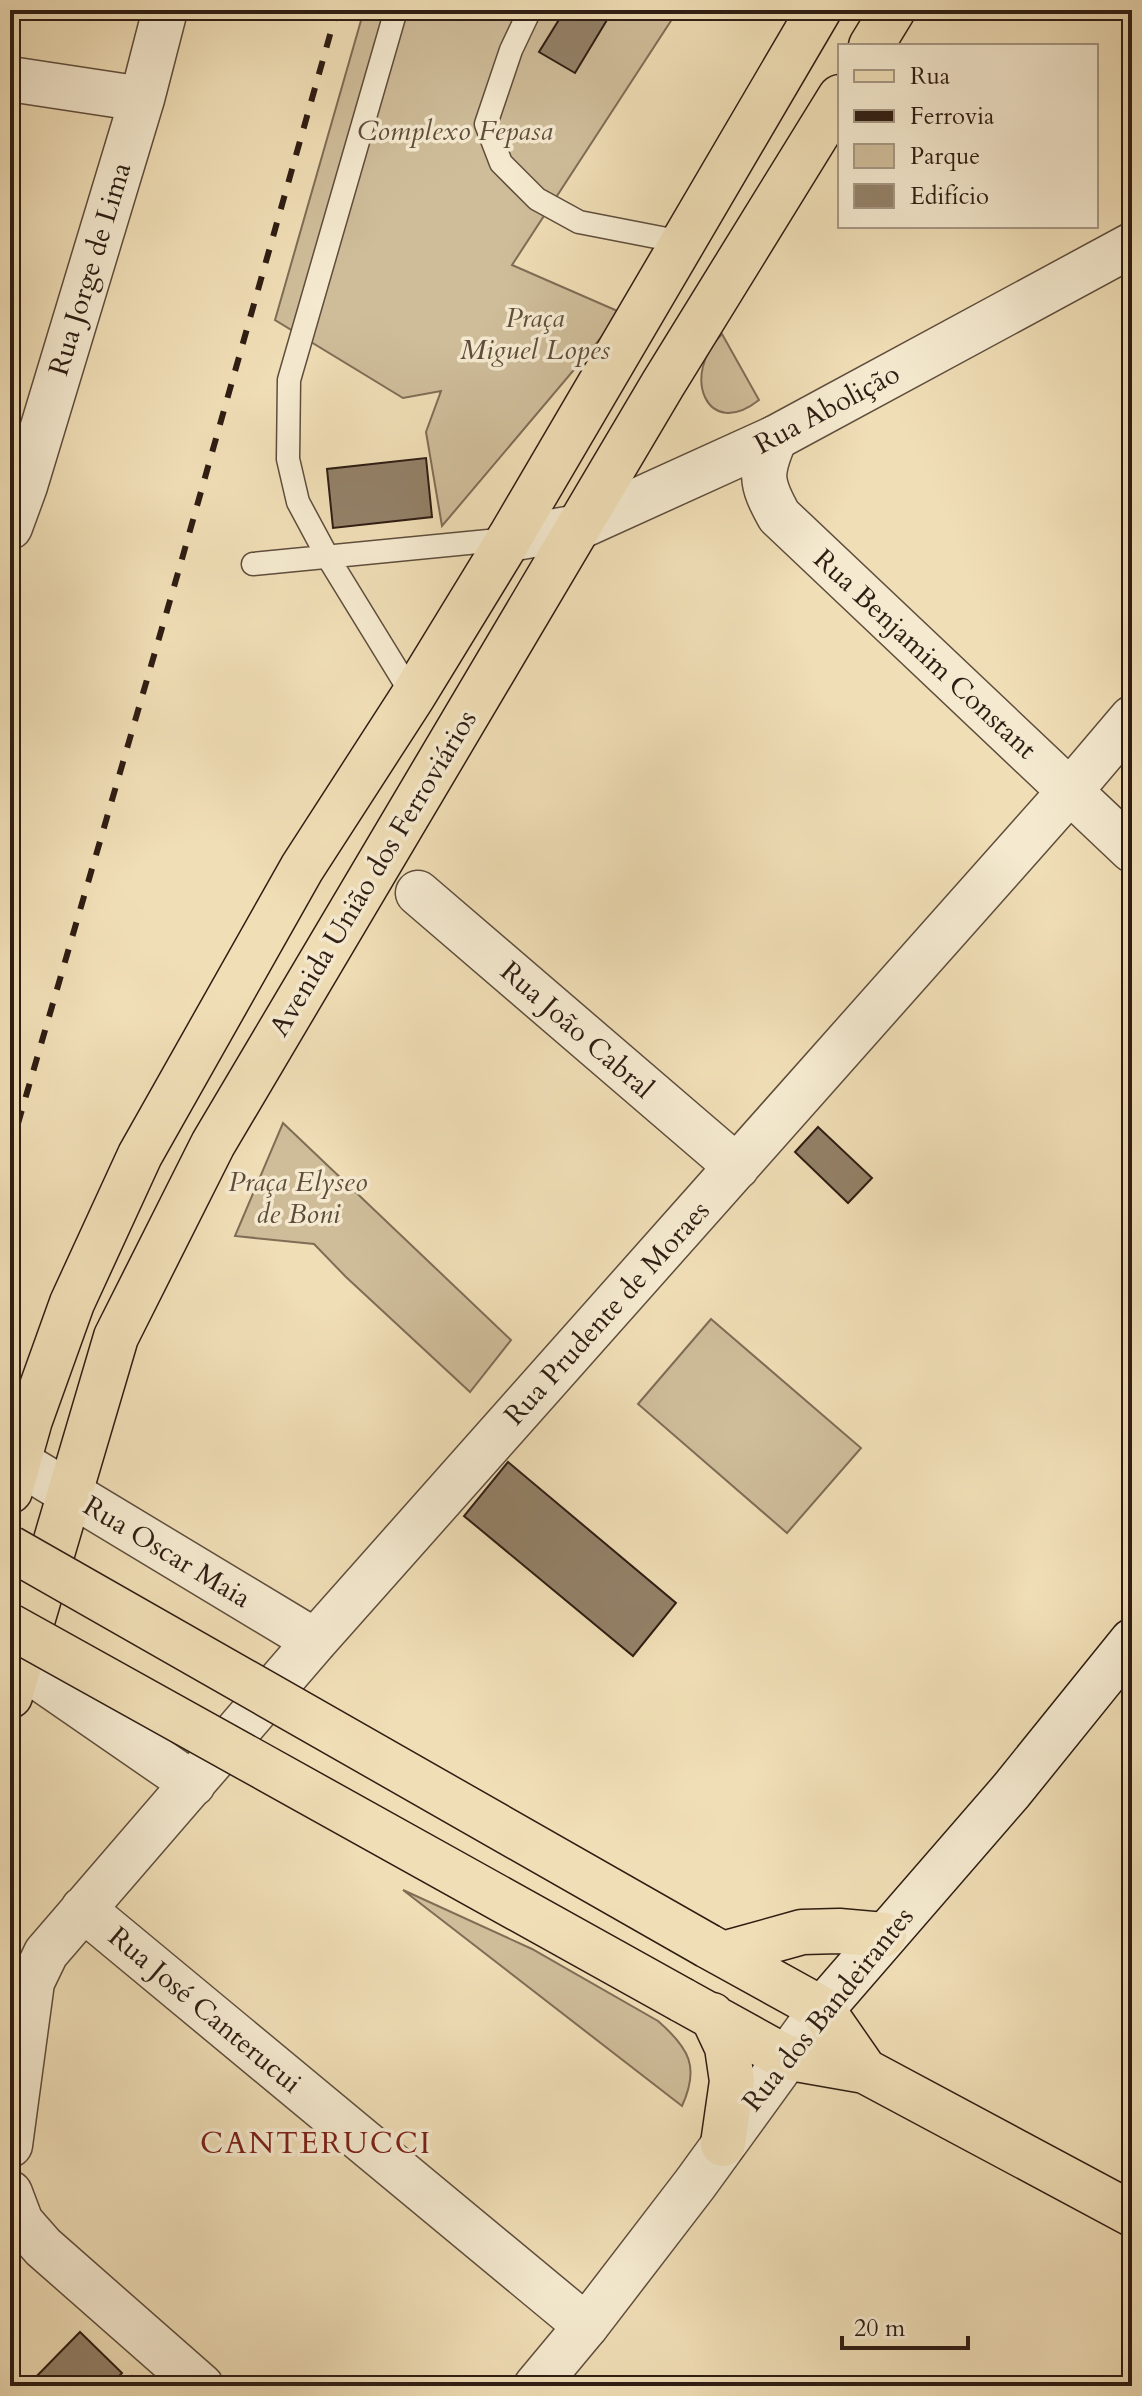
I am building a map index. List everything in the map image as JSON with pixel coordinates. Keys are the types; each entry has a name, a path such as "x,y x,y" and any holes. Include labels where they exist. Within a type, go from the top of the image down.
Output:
{"main road":[{"name":"Avenida União dos Ferroviários","path":"14,1477 30,1420 72,1303 140,1155 302,868 509,539 819,10"},
{"path":"872,44 893,10"},
{"name":"Avenida União dos Ferroviários","path":"13,1662 116,1337 213,1144 579,527 838,100"},
{"path":"10,1548 822,2009 865,2071"},
{"path":"13,1662 697,2007 785,2057 865,2071 1132,2214"},
{"path":"716,1950 802,1932 884,1935"},
{"path":"697,2007 727,2047 732,2081 723,2144"}],"street":[{"name":"Rua Jorge de Lima","path":"10,527 17,485 142,99 165,10"},
{"path":"10,79 142,99"},
{"name":"Rua Abolição","path":"509,539 579,527 775,438 1132,245"},
{"name":"Rua Benjamim Constant","path":"775,438 764,464 763,488 779,516 1132,850"},
{"name":"Rua Prudente de Moraes","path":"10,2145 32,1982 46,1953 315,1641 1132,718"},
{"name":"Rua João Cabral","path":"418,893 737,1167"},
{"name":"Rua Oscar Maia","path":"14,1477 69,1493 315,1641"},
{"name":"Rua dos Bandeirantes","path":"536,2386 586,2326 822,2009 1011,1791 1132,1641"},
{"path":"13,1662 193,1784"},
{"name":"Rua José Canterucui","path":"83,1909 586,2326"},
{"path":"10,2193 21,2222 43,2247 201,2386"}],"lane":[{"path":"396,10 289,380 288,459 298,502 327,556 413,696"},
{"path":"530,10 511,50 486,124 501,163 537,199 579,222 682,242"},
{"path":"253,564 509,539"}],"green space":[{"name":"Complexo Fepasa","path":"364,10 678,10 512,265 622,313 442,526 426,432 441,391 403,398 275,320"},
{"path":"722,334 759,400 741,411 725,413 713,408 705,398 703,367 709,350"},
{"name":"Praça Elyseo de Boni","path":"283,1123 511,1340 470,1392 314,1244 235,1236"},
{"path":"711,1319 861,1448 787,1533 638,1404"},
{"path":"403,1890 532,1949 658,2021 677,2040 688,2059 690,2080 682,2106"}],"building":[{"path":"565,10 613,10 575,73 539,52"},
{"path":"426,458 432,517 333,528 327,469"},
{"path":"818,1127 872,1178 848,1203 795,1152"},
{"path":"508,1462 676,1603 633,1656 464,1516"},
{"path":"80,2332 122,2373 110,2386 27,2386"},
{"path":"132,2376 142,2386 122,2386"}],"railway":[{"path":"10,1151 337,10"}],"district":[{"name":"CANTERUCCI","path":"316,2143"}],"park label":[{"name":"Praça Miguel Lopes","path":"535,334"}]}
